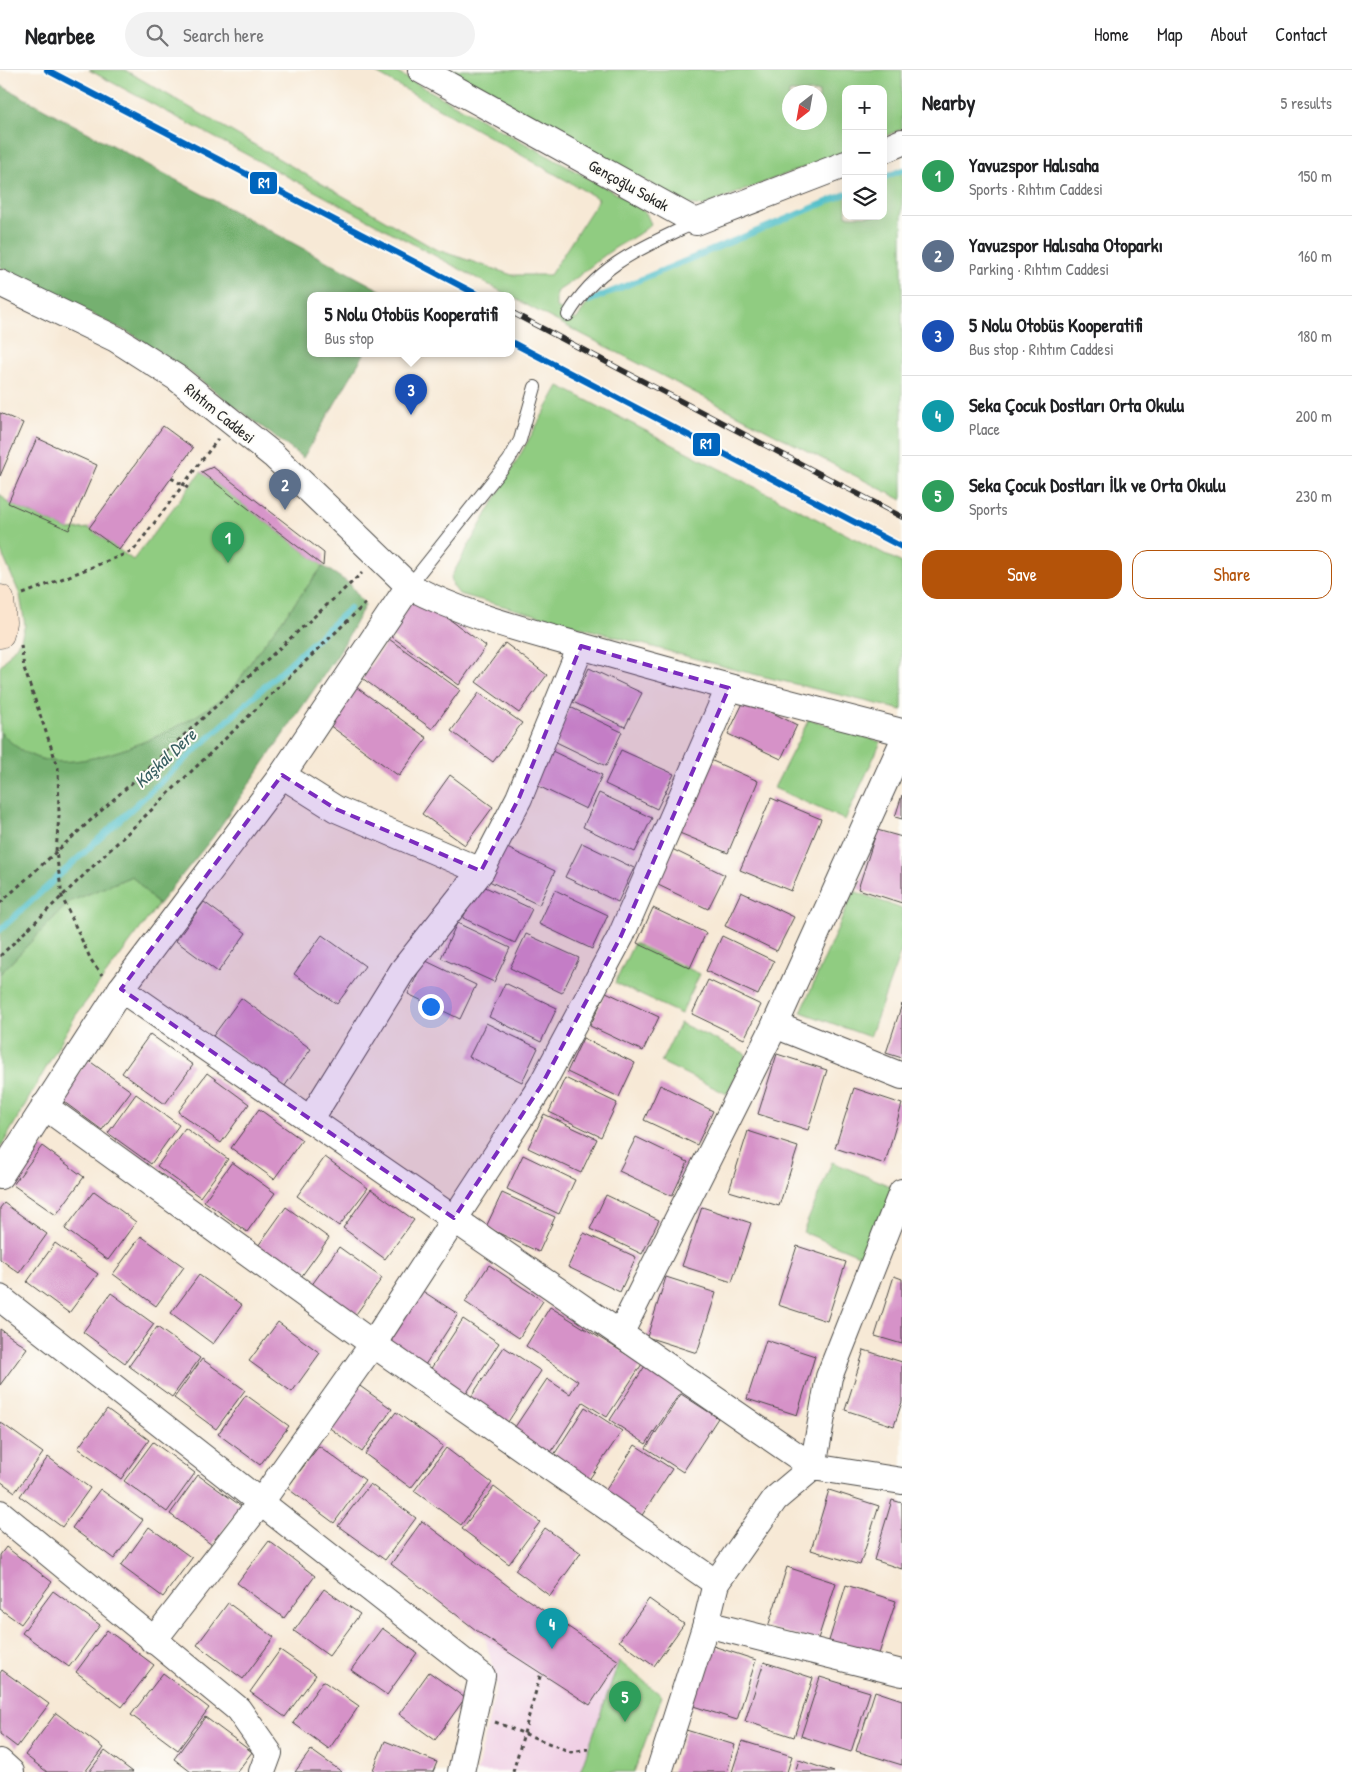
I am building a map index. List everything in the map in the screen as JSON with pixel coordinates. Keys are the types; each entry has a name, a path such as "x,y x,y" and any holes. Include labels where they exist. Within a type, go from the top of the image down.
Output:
{"main road":[{"path":"0,600 2,622 10,636"}],"street":[{"name":"Gençoğlu Sokak","path":"421,70 696,222"},
{"path":"887,148 902,142"},
{"path":"696,222 842,166"},
{"name":"Rıhtım Caddesi","path":"0,283 116,339 177,378 273,455 409,586 458,610 729,688 902,732"},
{"path":"0,1176 121,989 282,775 409,586"},
{"path":"310,1120 403,970 481,871 519,798 581,646"},
{"path":"153,1641 261,1502 373,1344 541,1086 621,936 729,688"},
{"path":"620,1332 774,1025 902,744"},
{"path":"282,775 336,809 481,871"},
{"path":"121,989 814,1467 902,1481"},
{"path":"774,1025 902,1076"},
{"path":"44,1106 373,1344 716,1583"},
{"path":"659,1772 706,1624 716,1583 775,1499 814,1467 829,1377 902,1192"},
{"path":"0,1298 482,1676 461,1772"},
{"path":"4,1526 238,1709 268,1753 262,1772"},
{"path":"706,1624 902,1673"},
{"path":"0,1762 11,1772"}],"lane":[{"path":"568,316 579,297 606,269 628,255 696,222"},
{"path":"409,586 508,460 520,440 535,387"}],"path":[{"path":"0,600 126,556 139,546 231,422"},
{"path":"171,478 188,488"},
{"path":"0,902 384,563"},
{"path":"0,956 365,605 384,563"},
{"path":"10,636 24,668 58,767 59,816 56,851 62,896 91,960 104,978 121,989"},
{"path":"513,1772 541,1673"},
{"path":"473,1718 489,1720 524,1732 571,1752 588,1749"}],"highlighted area":[{"path":"581,646 729,688 621,936 541,1086 454,1218 121,989 282,775 336,809 481,871 519,798"}],"shaded area":[{"path":"516,1592 619,1661 662,1696 634,1772 477,1772 497,1685 485,1637"}],"green space":[{"path":"89,70 125,70 435,249 512,275 550,275 599,199 371,70 392,70 628,200 646,213 651,224 647,228 615,248 556,292 556,307 576,320 589,301 842,196 842,220 887,220 887,176 902,170 902,500 515,299 515,292 502,292"},
{"path":"445,70 902,70 902,129 887,135 887,85 842,85 842,153 703,206 687,204"},
{"path":"0,85 384,292 307,292 307,357 362,357 303,458 184,368 135,336 0,267"},
{"path":"559,386 902,563 902,710 737,670 459,594 453,586 451,577"},
{"path":"201,472 323,566 257,653 235,686 215,703 195,716 146,741 95,758 51,761 43,760 23,751 0,732 0,667 21,639 25,625 20,595 0,549 0,494 8,503 69,530 89,528 133,560"},
{"path":"323,566 350,584 365,605 339,653 213,837 158,905 132,876 69,902 0,974 0,732 17,747 43,760 71,761 95,758 120,751 172,729 215,703 231,690"},
{"path":"809,719 881,742 845,820 774,788"},
{"path":"132,876 158,905 76,1015 0,1149 0,974 69,902"},
{"path":"854,891 902,909 902,948 870,1037 801,1012"},
{"path":"634,943 700,974 681,1014 615,983"},
{"path":"680,1023 746,1054 727,1094 661,1062"},
{"path":"832,1162 895,1188 866,1258 803,1232"},
{"path":"619,1661 662,1696 634,1772 580,1772"}],"building":[{"path":"0,413 23,423 0,476"},
{"path":"163,426 193,448 119,550 89,528"},
{"path":"37,438 97,465 69,530 8,503"},
{"path":"213,467 324,553 323,566 201,472"},
{"path":"416,595 486,646 459,685 388,634"},
{"path":"389,639 460,690 432,729 362,678"},
{"path":"505,643 547,675 519,713 476,682"},
{"path":"589,668 642,693 625,727 573,702"},
{"path":"356,687 427,738 399,776 329,725"},
{"path":"479,693 522,723 493,762 451,731"},
{"path":"745,699 797,725 781,759 728,734"},
{"path":"570,707 622,732 606,766 554,741"},
{"path":"550,750 602,775 586,809 534,784"},
{"path":"621,750 674,774 657,809 605,784"},
{"path":"708,759 758,781 728,853 677,832"},
{"path":"450,775 493,807 465,845 422,814"},
{"path":"599,793 652,818 635,852 583,827"},
{"path":"902,795 902,819 895,817"},
{"path":"771,798 821,819 791,891 740,870"},
{"path":"877,830 902,837 902,903 858,889"},
{"path":"582,843 634,868 618,902 565,877"},
{"path":"503,846 555,871 539,905 487,880"},
{"path":"672,849 725,875 708,909 656,884"},
{"path":"479,884 532,909 515,943 463,918"},
{"path":"555,890 608,915 592,949 539,924"},
{"path":"741,892 794,917 777,951 725,926"},
{"path":"204,902 246,933 218,972 176,941"},
{"path":"653,908 706,933 690,968 637,943"},
{"path":"457,923 510,948 494,982 441,958"},
{"path":"526,934 579,958 562,993 510,968"},
{"path":"322,935 365,966 337,1004 294,974"},
{"path":"722,936 774,961 758,995 706,971"},
{"path":"424,960 476,985 460,1019 408,994"},
{"path":"708,980 761,1005 744,1039 692,1014"},
{"path":"505,983 557,1008 541,1042 489,1017"},
{"path":"606,992 659,1017 643,1051 590,1026"},
{"path":"241,998 311,1049 284,1087 213,1036"},
{"path":"902,1004 902,1058 886,1053"},
{"path":"486,1023 538,1048 522,1082 469,1057"},
{"path":"150,1034 193,1065 165,1104 122,1073"},
{"path":"583,1038 635,1063 619,1097 567,1072"},
{"path":"777,1054 827,1070 808,1130 758,1114"},
{"path":"88,1060 131,1091 102,1130 60,1099"},
{"path":"207,1073 249,1104 221,1143 178,1112"},
{"path":"565,1078 617,1103 601,1137 549,1112"},
{"path":"660,1085 713,1111 697,1145 644,1120"},
{"path":"854,1088 902,1104 885,1164 835,1148"},
{"path":"136,1094 179,1125 151,1164 108,1133"},
{"path":"259,1109 302,1140 274,1179 231,1148"},
{"path":"544,1114 597,1139 581,1173 528,1148"},
{"path":"185,1128 228,1159 200,1197 157,1166"},
{"path":"748,1131 798,1147 779,1206 729,1191"},
{"path":"636,1137 688,1162 672,1196 619,1171"},
{"path":"42,1146 84,1177 56,1215 13,1185"},
{"path":"523,1155 575,1180 559,1214 507,1189"},
{"path":"325,1157 368,1188 339,1226 297,1196"},
{"path":"232,1162 275,1193 247,1232 204,1201"},
{"path":"371,1189 414,1220 385,1259 343,1228"},
{"path":"94,1191 136,1222 108,1260 65,1229"},
{"path":"502,1193 555,1217 539,1252 486,1227"},
{"path":"606,1195 659,1220 642,1254 590,1229"},
{"path":"4,1203 47,1234 19,1273 0,1259 0,1208"},
{"path":"286,1207 329,1238 301,1277 258,1246"},
{"path":"702,1207 751,1223 732,1282 682,1266"},
{"path":"584,1233 636,1257 620,1292 568,1267"},
{"path":"141,1236 184,1267 156,1306 113,1274"},
{"path":"55,1243 98,1274 69,1313 27,1282"},
{"path":"797,1246 846,1262 827,1321 778,1305"},
{"path":"339,1247 382,1278 354,1317 311,1286"},
{"path":"489,1265 543,1301 519,1338 465,1302"},
{"path":"199,1275 242,1305 213,1344 171,1313"},
{"path":"894,1276 902,1279 902,1344 875,1336"},
{"path":"666,1277 716,1293 697,1353 647,1337"},
{"path":"421,1290 458,1314 423,1368 386,1344"},
{"path":"111,1293 154,1324 125,1363 83,1332"},
{"path":"550,1307 642,1364 607,1417 583,1402 548,1457 511,1433 547,1379 570,1394 578,1381 526,1346"},
{"path":"463,1319 499,1343 464,1397 428,1373"},
{"path":"278,1322 320,1353 292,1392 249,1361"},
{"path":"157,1327 200,1358 172,1397 129,1366"},
{"path":"0,1329 27,1348 0,1385"},
{"path":"766,1340 815,1356 797,1415 747,1399"},
{"path":"504,1347 541,1371 506,1425 469,1400"},
{"path":"864,1350 902,1362 902,1402 894,1426 845,1410"},
{"path":"202,1359 245,1390 216,1429 174,1398"},
{"path":"645,1366 682,1390 646,1444 610,1420"},
{"path":"357,1384 392,1409 362,1452 327,1426"},
{"path":"681,1394 718,1418 683,1472 646,1448"},
{"path":"246,1395 289,1426 260,1465 218,1434"},
{"path":"585,1407 622,1431 586,1484 550,1461"},
{"path":"107,1409 149,1440 121,1479 78,1448"},
{"path":"396,1412 443,1446 411,1488 365,1454"},
{"path":"0,1422 43,1453 15,1492 0,1481"},
{"path":"153,1442 195,1473 167,1512 124,1481"},
{"path":"635,1445 672,1469 637,1523 600,1499"},
{"path":"319,1446 365,1480 334,1523 287,1488"},
{"path":"446,1448 492,1483 461,1525 414,1491"},
{"path":"48,1457 90,1488 62,1527 20,1496"},
{"path":"198,1475 241,1506 212,1545 170,1514"},
{"path":"370,1484 416,1518 385,1560 338,1526"},
{"path":"494,1487 540,1522 509,1564 462,1529"},
{"path":"100,1489 143,1520 114,1559 72,1528"},
{"path":"829,1490 879,1506 860,1565 811,1550"},
{"path":"892,1500 902,1503 902,1569 874,1560"},
{"path":"422,1521 516,1592 619,1661 590,1705 485,1637 391,1564"},
{"path":"149,1527 192,1558 163,1597 121,1566"},
{"path":"545,1528 581,1553 550,1596 515,1570"},
{"path":"269,1541 315,1576 284,1618 237,1583"},
{"path":"6,1547 52,1582 21,1624 0,1609 0,1555"},
{"path":"787,1567 836,1583 817,1642 768,1627"},
{"path":"846,1585 896,1601 877,1660 828,1644"},
{"path":"324,1589 360,1614 329,1656 294,1631"},
{"path":"53,1591 100,1625 69,1667 22,1633"},
{"path":"649,1599 684,1624 654,1666 619,1641"},
{"path":"228,1603 274,1637 243,1679 197,1645"},
{"path":"382,1628 417,1653 387,1695 351,1670"},
{"path":"107,1630 154,1665 122,1707 76,1672"},
{"path":"707,1644 756,1660 737,1720 687,1704"},
{"path":"280,1650 316,1675 285,1717 250,1692"},
{"path":"764,1662 813,1678 794,1737 745,1721"},
{"path":"2,1670 49,1704 17,1747 0,1734 0,1673"},
{"path":"429,1672 465,1698 435,1740 399,1714"},
{"path":"163,1673 209,1708 178,1750 131,1715"},
{"path":"820,1677 870,1692 851,1752 801,1736"},
{"path":"323,1681 359,1706 329,1749 293,1723"},
{"path":"875,1691 902,1700 902,1765 856,1751"},
{"path":"56,1713 103,1748 85,1772 47,1772 25,1755"},
{"path":"205,1717 252,1752 237,1772 191,1772 174,1759"},
{"path":"686,1730 735,1745 727,1772 672,1772"},
{"path":"385,1741 437,1762 433,1772 372,1772"},
{"path":"742,1741 792,1756 787,1772 732,1772"},
{"path":"311,1750 342,1772 295,1772"},
{"path":"105,1751 133,1772 89,1772"},
{"path":"799,1760 834,1772 795,1772"}],"waterway":[{"path":"887,176 902,170"},
{"path":"589,301 842,196"},
{"name":"Kaşkal Dere","path":"0,930 350,608"}],"railway":[{"path":"47,70 472,292"},
{"path":"515,314 902,517"}],"transit line":[{"name":"R1","path":"47,70 472,292"},
{"name":"R1","path":"515,344 902,547"}],"place":[{"name":"5 Nolu Otobüs Kooperatifi","path":"411,415"},
{"name":"Yavuzspor Halısaha Otoparkı","path":"285,510"},
{"name":"Yavuzspor Halısaha","path":"228,563"},
{"name":"Seka Çocuk Dostları Orta Okulu","path":"552,1649"},
{"name":"Seka Çocuk Dostları İlk ve Orta Okulu","path":"625,1722"}]}
